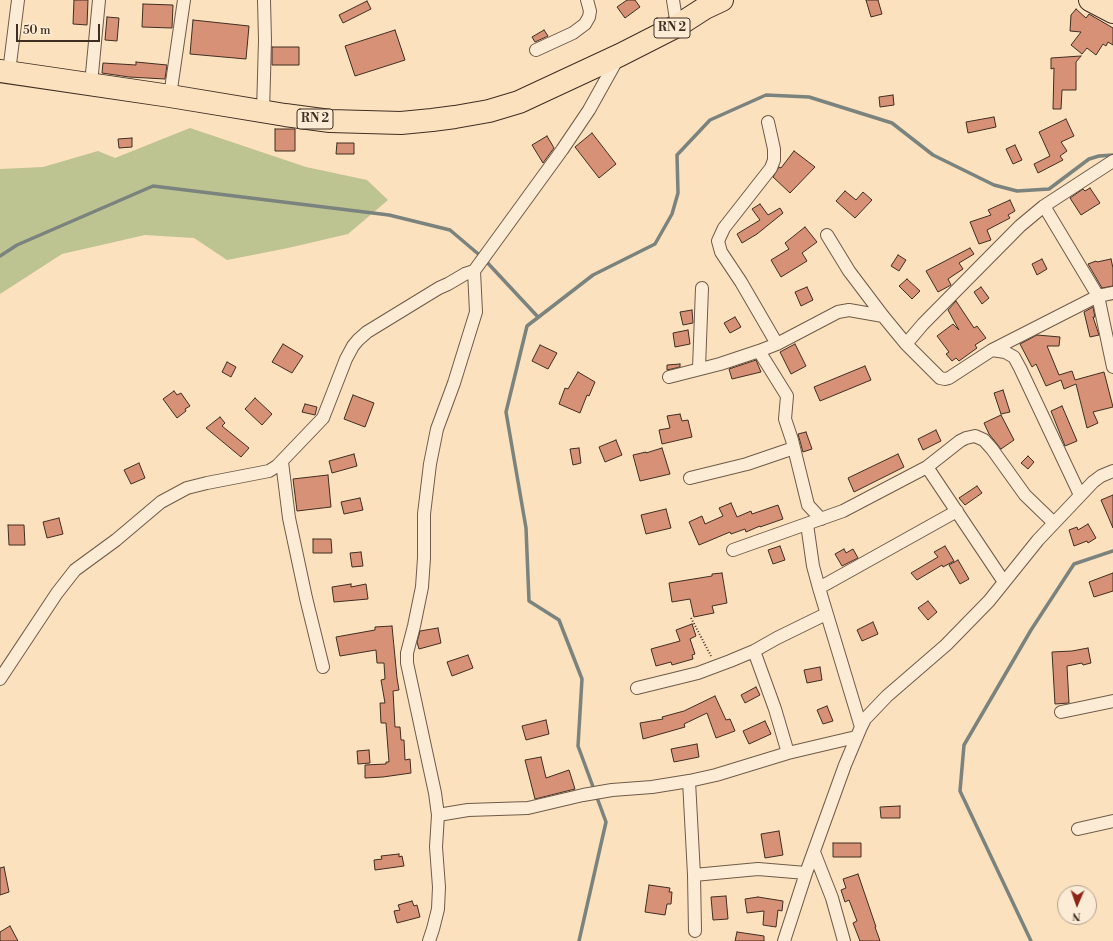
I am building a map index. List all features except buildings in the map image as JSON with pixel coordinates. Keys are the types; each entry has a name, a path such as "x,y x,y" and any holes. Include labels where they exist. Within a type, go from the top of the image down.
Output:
{"highway":[{"name":"RN 2","path":"4,72 330,121 364,123 401,122 455,117 489,111 519,102 620,55 677,26 705,8 722,0"},
{"path":"1090,0 1113,12"}],"street":[{"path":"4,72 18,0"},
{"path":"91,84 99,0"},
{"path":"170,96 184,0"},
{"path":"263,112 265,40 264,0"},
{"path":"536,50 573,33 585,24 589,17 590,11 587,0"},
{"path":"673,0 677,26"},
{"path":"428,941 434,929 438,909 439,888 436,847 438,815 434,786 407,663 407,652 422,586 424,558 424,514 430,464 437,429 454,382 476,312 474,272 589,110 620,55"},
{"path":"768,122 774,148 774,160 771,168 724,228 718,241 721,252 741,282 777,344"},
{"path":"906,344 923,324 999,246 1044,206 1113,161"},
{"path":"1044,206 1098,296 1113,367"},
{"path":"827,235 849,271 883,316 906,344 940,378 945,380 992,350 1098,296 1113,293"},
{"path":"0,679 70,575 83,563 116,540 160,502 187,488 196,485 269,472 282,462 323,418 346,359 358,340 367,332 439,288 465,274 474,272"},
{"path":"699,368 702,288"},
{"path":"669,377 699,368 720,364 759,351 777,344 838,312 849,310 883,316"},
{"path":"992,350 1005,352 1014,357 1080,495"},
{"path":"759,351 787,396 785,420 794,448 808,505 821,519"},
{"path":"733,550 843,511 927,467 960,441 970,437 980,438 992,449 1025,495 1054,523"},
{"path":"690,478 747,464 794,448"},
{"path":"282,462 289,518 306,598 323,667"},
{"path":"927,467 1004,582"},
{"path":"784,941 814,852 858,732 865,719 887,696 946,645 972,619 1054,523 1093,482 1101,476 1113,471"},
{"path":"819,588 957,511"},
{"path":"807,524 813,566 858,732"},
{"path":"637,688 698,673 716,666 754,651 826,614"},
{"path":"754,651 775,709 788,754"},
{"path":"1061,712 1113,701"},
{"path":"438,815 468,810 528,808 600,792 689,781 716,775 858,732"},
{"path":"689,781 695,931"},
{"path":"1078,829 1113,821"},
{"path":"814,852 830,890 844,941"},
{"path":"694,876 758,869 806,874"}],"path":[{"path":"691,618 716,666"}],"green space":[{"path":"190,128 306,167 367,180 388,200 348,234 227,260 194,238 145,235 62,254 0,294 0,169 43,167 98,151 115,158"}],"waterway":[{"path":"579,941 606,822 578,746 582,679 559,620 529,601 526,528 506,412 527,326 593,275 655,244 672,214 678,193 677,155 710,120 766,95 809,97 892,123 933,155 994,185 1017,191 1049,189 1089,159 1099,156 1113,155"},
{"path":"0,256 17,245 153,186 389,215 450,230 483,258 538,317"},
{"path":"1031,941 960,791 964,745 1031,630 1074,564 1113,551"}]}
